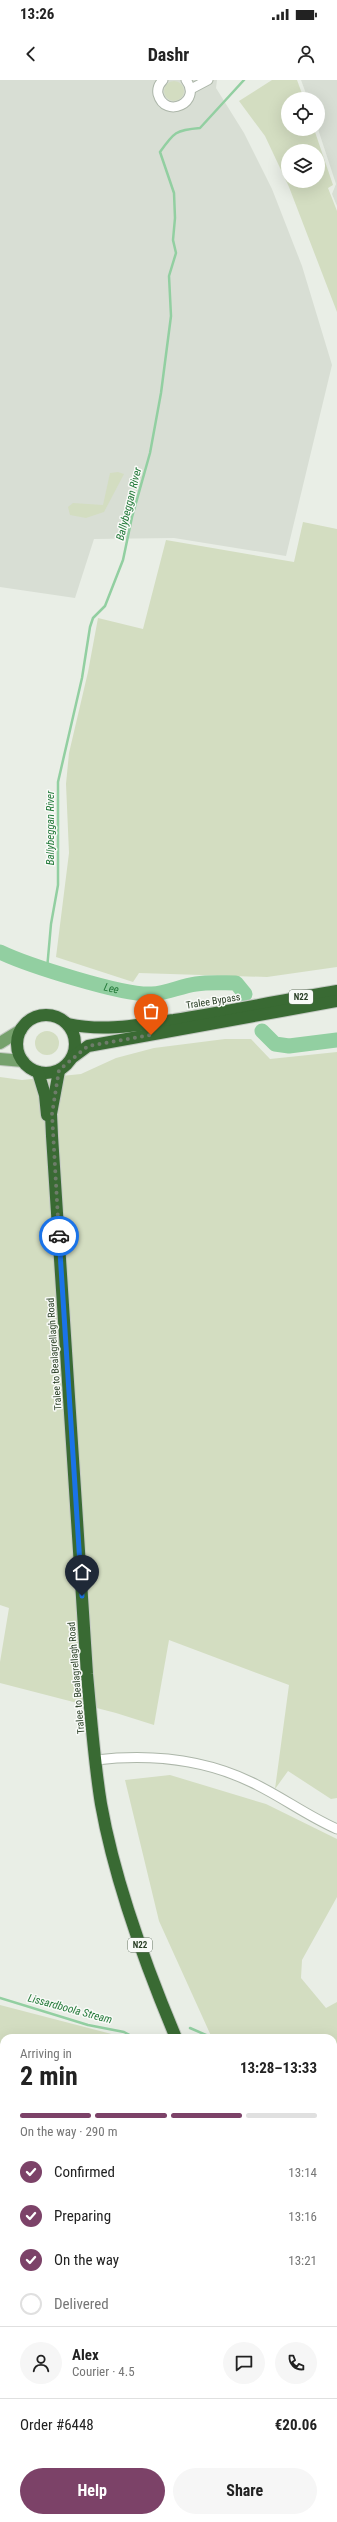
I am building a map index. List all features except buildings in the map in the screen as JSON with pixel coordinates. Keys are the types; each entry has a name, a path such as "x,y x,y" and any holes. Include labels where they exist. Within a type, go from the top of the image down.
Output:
{"highway":[{"name":"Tralee Bypass","path":"72,1057 88,1046 240,1015 337,991"},
{"name":"Tralee Bypass","path":"266,1009 337,1001"},
{"name":"N22","path":"21,1030 34,1018 42,1015 51,1015 68,1024"},
{"name":"Tralee Bypass","path":"68,1024 90,1028 119,1028 240,1015"},
{"path":"68,1024 75,1040 72,1057"},
{"path":"21,1030 17,1046 23,1061 38,1072 59,1070"},
{"name":"N22","path":"59,1070 72,1057"},
{"name":"Tralee to Bealagrellagh Road","path":"59,1070 52,1114 52,1136 87,1674 101,1804 130,1913 152,1979 174,2034"},
{"name":"Tralee to Bealagrellagh Road","path":"38,1072 45,1095 52,1136"}],"main road":[{"path":"0,1043 21,1030"},
{"path":"0,1059 23,1061"}],"street":[{"path":"163,80 158,91 160,100 175,108 186,103 191,89 208,80"},
{"path":"186,80 191,89"},
{"path":"96,1760 141,1757 184,1760 208,1766 252,1782 302,1812 337,1829"}],"shaded area":[{"path":"0,80 217,80 216,88 244,133 272,189 302,266 332,365 286,556 174,538 94,539 75,598 0,587"},
{"path":"301,80 337,80 337,206 332,194 336,184 325,150 325,144 323,144 320,136 325,136 325,92 305,92"}],"green space":[{"path":"272,80 297,80 301,92 281,92 281,136 316,136 319,144 281,144 281,170 265,136 239,101"},
{"path":"174,81 181,84 184,91 181,98 174,101 167,98 164,91 167,84"},
{"path":"325,161 333,185 328,188 337,211 337,312 289,188 325,188"},
{"path":"118,472 124,474 104,512 86,518 70,515 68,507 73,503 103,505 110,473"},
{"path":"303,522 337,529 337,967 267,977 139,973 133,982 56,957 69,853 66,784 69,753 88,672 98,618 143,629 166,540 294,562"},
{"path":"42,1031 52,1031 59,1038 59,1048 52,1055 42,1055 35,1048 35,1038"},
{"path":"225,1039 251,1039 270,1059 337,1052 337,1798 331,1799 288,1771 275,1789 289,1685 169,1640 154,1725 116,1713 0,1683 0,1662 9,1608 0,1605 0,1077 22,1080 81,1074 116,1058 154,1048"},
{"path":"170,1775 266,1804 337,1839 337,1897 302,1960 301,1978 326,2008 337,2002 337,2034 210,2034 159,1921 125,1780"},
{"path":"0,2005 112,2034 0,2034"}],"waterway":[{"name":"Ballybeggan River","path":"47,969 51,924 58,885 58,782 82,678 90,627 93,618 105,606 123,560 132,517 150,453 161,393 171,316 169,276 176,253 173,240 175,218 174,193 160,152 176,133 200,128 244,80"},
{"name":"Lee","path":"0,952 53,972 120,990 152,994 201,983 236,983 245,994"},
{"name":"Lee","path":"262,1031 275,1044 289,1046 337,1040"},
{"name":"Lissardboola Stream","path":"0,1998 88,2025 128,2034"},
{"name":"Lissardboola Stream","path":"190,2028 204,2034"}],"way so far":[{"path":"59,1236 52,1136 52,1114 54,1093 59,1070 68,1064 72,1057 88,1046 151,1035"}],"route":[{"path":"59,1236 82,1596"}]}
